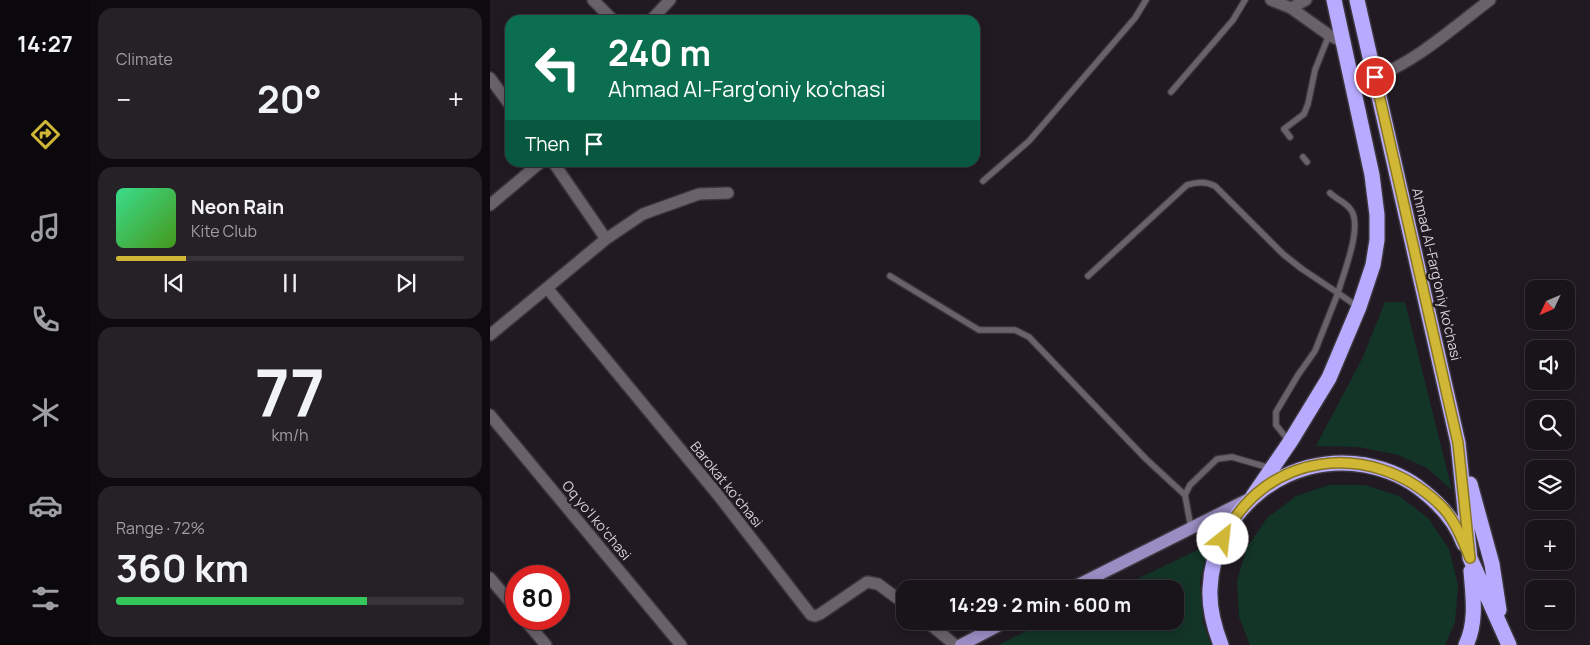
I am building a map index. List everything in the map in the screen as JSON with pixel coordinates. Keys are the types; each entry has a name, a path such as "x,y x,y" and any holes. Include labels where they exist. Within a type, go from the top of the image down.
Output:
{"highway":[{"path":"1221,645 1213,624 1210,590 1216,555 1230,523 1253,496 1290,442 1329,378 1359,307 1373,265 1377,240 1377,215 1372,175 1345,43 1334,0"},
{"name":"Ahmad Al-Farg'oniy ko'chasi","path":"1357,0 1458,443 1474,604 1472,624 1466,645"},
{"path":"1458,443 1492,564 1501,626"},
{"path":"1253,496 1281,477 1313,465 1347,462 1381,468 1412,482 1439,504 1459,532 1508,645"}],"main road":[{"path":"1088,580 1253,496"},
{"path":"961,645 990,630"}],"street":[{"path":"593,0 608,15"},
{"path":"656,15 670,0"},
{"path":"1271,0 1291,8 1329,35 1345,43"},
{"path":"1291,8 1306,0"},
{"path":"1375,77 1393,70 1419,53 1490,0"},
{"path":"490,79 505,98"},
{"path":"490,205 535,167"},
{"path":"556,167 606,239"},
{"path":"490,335 606,239 643,214 699,194 728,193"},
{"name":"Barokat koʻchasi","path":"547,288 718,495 811,614 815,616 820,614 867,582 878,584 896,597"},
{"name":"Oq yoʻl koʻchasi","path":"490,415 681,645"},
{"path":"490,578 505,596"},
{"path":"533,630 546,645"},
{"path":"937,630 956,645"}],"lane":[{"path":"983,181 1029,141 1135,18 1146,0"},
{"path":"1171,92 1233,20 1245,0"},
{"path":"1290,137 1284,129 1304,114 1315,70 1329,35"},
{"path":"1088,276 1187,185 1207,182 1215,186 1284,254 1302,269 1359,307"},
{"path":"1290,442 1276,425 1276,412 1315,351 1338,293 1354,238 1355,219 1351,210 1330,193"},
{"path":"890,276 978,330 1015,330 1029,337 1146,459 1184,495 1191,528"},
{"path":"1184,495 1190,485 1217,459 1232,457 1272,468"}],"green space":[{"path":"1385,302 1405,302 1452,490 1427,468 1398,455 1359,447 1316,446 1363,357"},
{"path":"1329,485 1365,485 1399,496 1428,518 1449,549 1458,585 1455,622 1445,645 1250,645 1239,617 1237,581 1247,547 1267,518 1296,496"},
{"path":"1208,545 1200,582 1203,622 1211,645 998,645 1029,630 1184,630 1184,580 1135,580"}],"route":[{"path":"1223,539 1230,523 1253,496 1281,477 1313,465 1347,462 1381,468 1412,482 1439,504 1459,532 1470,558 1458,443 1375,77"}]}
